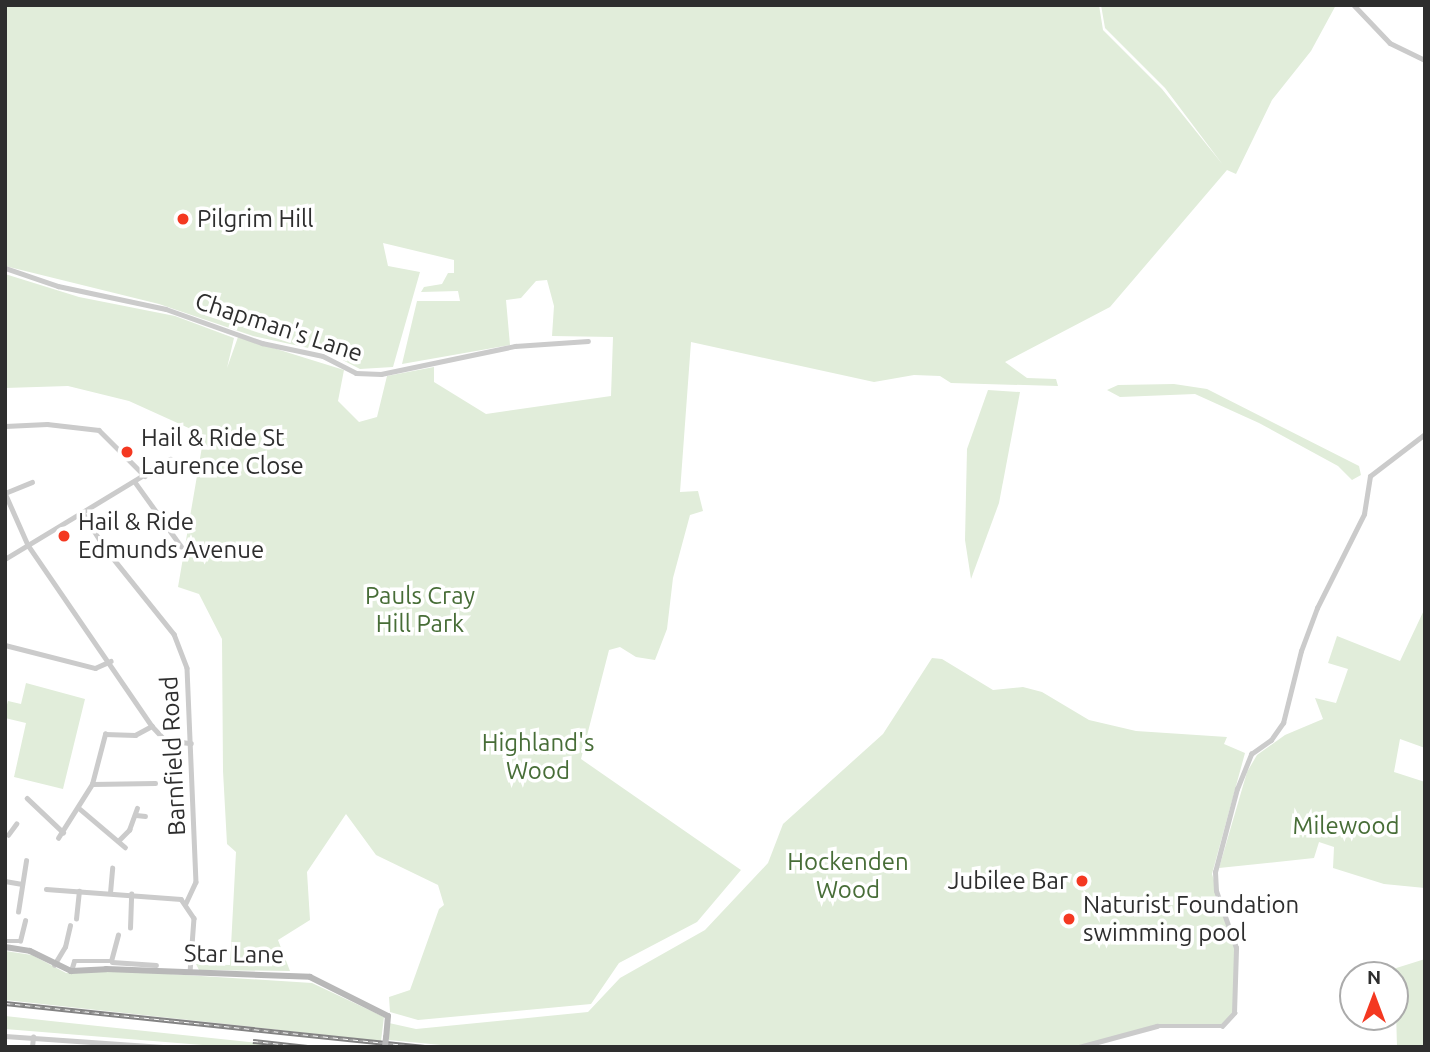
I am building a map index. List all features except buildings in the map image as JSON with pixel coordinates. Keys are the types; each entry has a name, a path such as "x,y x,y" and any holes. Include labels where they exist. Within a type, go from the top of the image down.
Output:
{"street":[{"path":"1354,5 1390,43 1425,60"},
{"name":"Chapman's Lane","path":"5,268 58,286 166,309 262,343 323,356 356,373 381,374 515,346 588,341"},
{"path":"5,426 47,424 99,430 145,476"},
{"path":"1079,1047 1157,1026 1209,1028 1230,1021 1234,1013 1236,948 1216,891 1216,860 1245,763 1254,751 1271,740 1283,723 1301,651 1364,514 1370,476 1425,434"},
{"path":"5,559 170,459"},
{"path":"32,482 5,493 28,545 111,661 152,726 165,740 191,743"},
{"path":"135,482 181,546"},
{"name":"Barnfield Road","path":"83,513 182,650 191,743 196,882 186,903"},
{"path":"5,645 95,668 111,661"},
{"path":"58,838 80,809 92,784 107,725"},
{"path":"105,734 135,735 152,726"},
{"path":"92,784 153,784 150,776"},
{"path":"27,798 63,832"},
{"path":"118,841 136,815 137,808"},
{"path":"80,809 125,847"},
{"path":"136,815 145,816"},
{"path":"6,823 15,826 8,835"},
{"path":"18,912 26,861"},
{"path":"110,893 112,868"},
{"path":"5,881 22,884"},
{"path":"46,888 168,895 186,903 194,922 190,973"},
{"path":"76,919 79,891"},
{"path":"130,928 131,894"},
{"path":"5,941 20,940 25,921"},
{"path":"54,965 65,947 70,926"},
{"path":"111,961 118,934"},
{"name":"Star Lane","path":"5,947 30,951 71,971 310,977 388,1016 385,1047"},
{"name":"Star Lane","path":"71,971 75,961 156,965"},
{"path":"5,1036 163,1047"},
{"path":"32,1047 33,1037"}],"green space":[{"path":"5,5 1099,5 1103,30 1162,89 1223,165 1165,88 1105,28 1101,5 1336,5 1311,51 1272,100 1236,174 1227,170 1110,307 1005,362 1027,378 1056,379 1058,386 951,383 940,376 914,375 874,382 691,342 680,492 698,491 703,511 690,515 673,578 667,629 655,660 636,657 620,647 609,650 581,759 741,870 697,922 619,963 591,1004 418,1020 390,1012 389,997 410,990 439,909 444,905 438,885 376,855 346,814 307,872 310,920 278,940 290,971 199,970 196,964 230,965 236,852 227,844 223,771 222,639 199,594 178,587 204,435 129,401 68,386 5,388 5,274 79,297 175,316 234,338 227,368 238,337 344,370 338,401 359,422 377,417 387,376 434,367 434,382 486,414 611,396 613,337 552,336 554,306 547,280 536,281 521,298 506,300 510,345 402,364 417,301 460,301 458,291 421,292 424,287 442,284 448,273 454,273 454,260 383,243 388,266 420,272 393,367 360,369 327,352 253,336 159,304 5,266"},
{"path":"1174,384 1207,389 1359,466 1361,475 1352,480 1338,466 1259,423 1195,394 1120,397 1107,390 1118,385"},
{"path":"988,390 1020,392 999,503 971,579 965,540 967,449"},
{"name":"Milewood","path":"1425,608 1425,748 1400,739 1394,772 1425,782 1425,888 1384,884 1333,868 1334,847 1319,842 1314,858 1219,868 1247,772 1257,755 1285,735 1323,719 1315,698 1336,703 1348,669 1328,663 1337,636 1400,661"},
{"name":"Hockenden Wood","path":"932,658 942,659 993,690 1023,687 1042,692 1089,720 1136,731 1227,737 1224,744 1245,753 1212,874 1235,948 1234,1012 1222,1025 1157,1025 1077,1047 462,1047 389,1040 389,1023 416,1029 588,1012 620,978 705,930 768,863 783,824 883,734"},
{"path":"26,683 85,699 63,789 14,777 26,723 5,718 5,712 8,701 21,704"},
{"path":"5,951 32,955 66,973 106,970 312,983 384,1017 381,1041 5,1000"},
{"path":"1425,959 1425,1047 1397,1047 1397,1031 1409,1031 1409,964"},
{"path":"5,1016 295,1047 227,1047 5,1029"}],"railway":[{"path":"5,1003 425,1047"},
{"path":"253,1041 308,1047"}],"place":[{"name":"Pilgrim Hill","path":"183,219"},
{"name":"Hail & Ride St Laurence Close","path":"127,452"},
{"name":"Hail & Ride Edmunds Avenue","path":"64,536"},
{"name":"Jubilee Bar","path":"1082,881"},
{"name":"Naturist Foundation swimming pool","path":"1069,919"}],"park label":[{"name":"Pauls Cray Hill Park","path":"420,610"},
{"name":"Highland's Wood","path":"538,757"}]}
